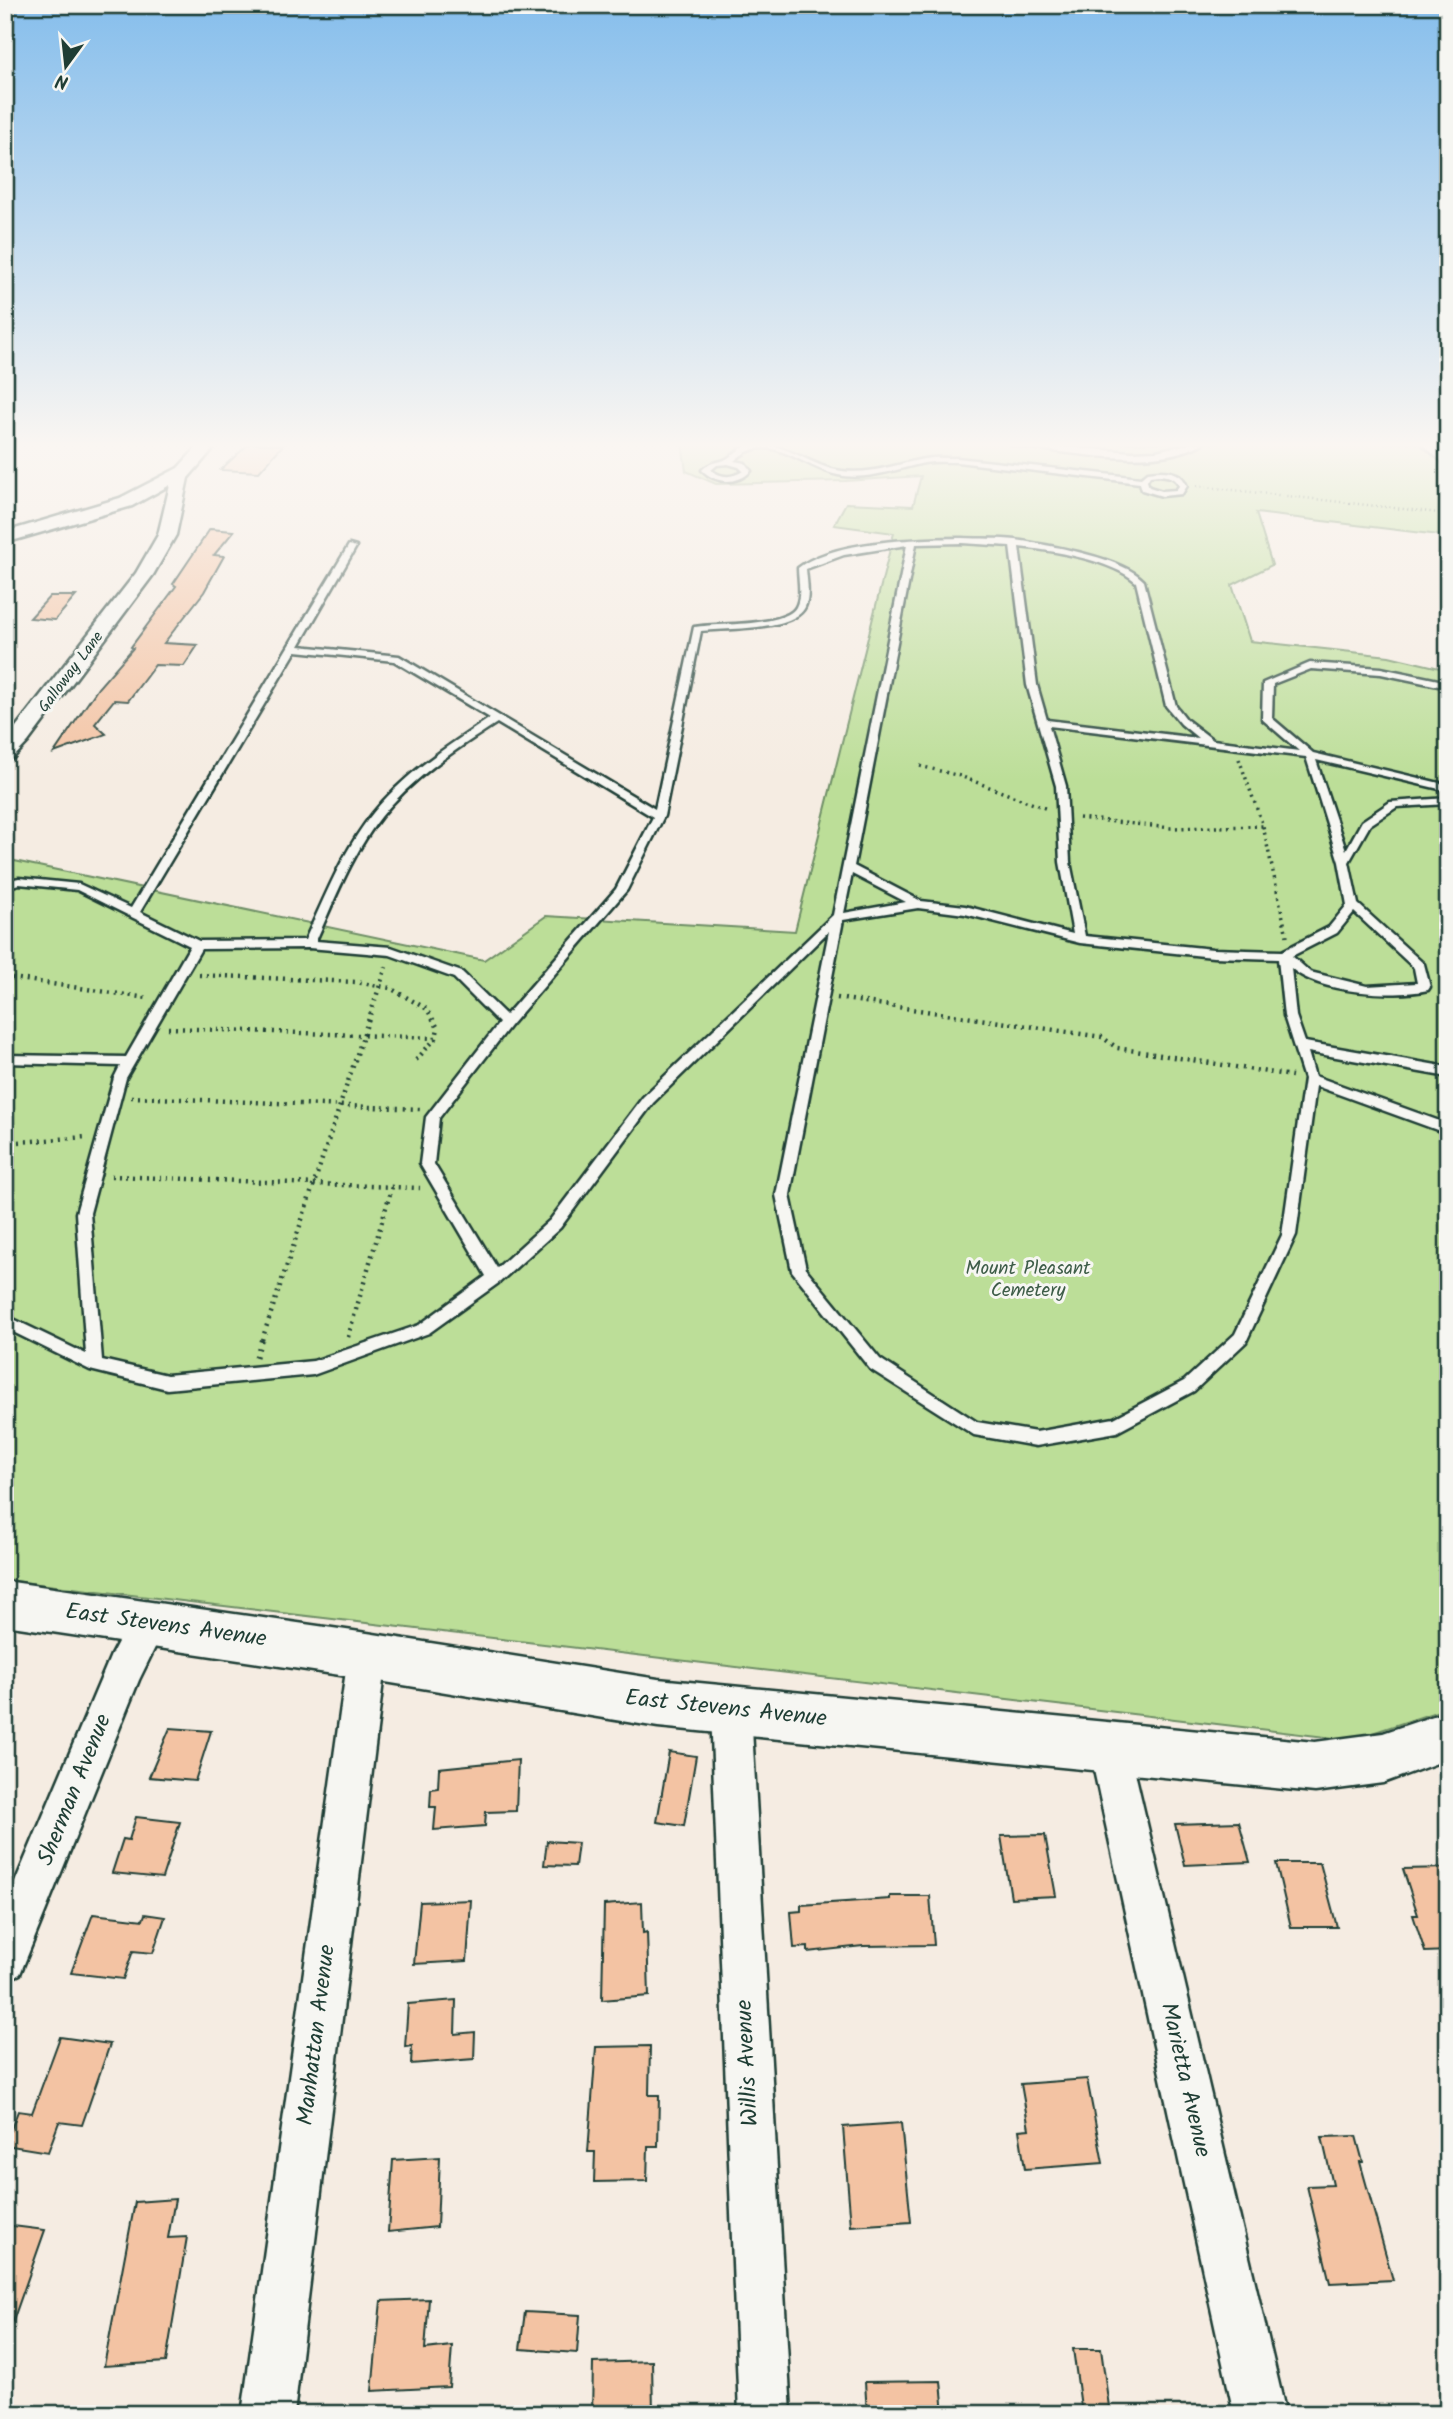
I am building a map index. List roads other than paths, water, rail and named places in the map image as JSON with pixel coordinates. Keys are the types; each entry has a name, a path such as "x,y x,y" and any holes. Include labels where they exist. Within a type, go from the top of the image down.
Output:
{"street":[{"name":"Galloway Lane","path":"5,753 21,738 144,575 155,556"},
{"name":"East Stevens Avenue","path":"5,1603 367,1656 658,1703 1315,1767 1383,1758 1448,1735"},
{"name":"Sherman Avenue","path":"5,1959 125,1668 148,1623"},
{"name":"Manhattan Avenue","path":"268,2414 367,1656"},
{"name":"Willis Avenue","path":"731,1711 765,2414"},
{"name":"Marietta Avenue","path":"1109,1747 1260,2414"}],"lane":[{"path":"134,913 347,556"},
{"path":"495,1278 427,1164 433,1116 506,1023 621,890 659,816 697,629 721,624 785,620 799,611 803,597 802,568 831,556"},
{"path":"909,556 783,1195 799,1271 875,1364 974,1428 1036,1439 1117,1425 1189,1386 1241,1338 1289,1235 1310,1079 1290,1016 1287,953"},
{"path":"1016,556 1032,685 1061,786 1065,862 1080,939"},
{"path":"1086,556 1134,573 1140,581 1171,706 1184,722 1209,742"},
{"path":"293,648 396,657 659,816"},
{"path":"1287,953 1306,975 1367,990 1424,987 1420,967 1353,905 1344,862 1310,754 1267,719 1268,683 1310,666 1381,671 1448,685"},
{"path":"309,944 365,831 408,782 442,754 497,718"},
{"path":"1041,722 1310,754 1448,788"},
{"path":"1344,862 1366,824 1394,804 1448,801"},
{"path":"847,867 918,904"},
{"path":"5,885 19,881 79,887 197,945 309,944 391,951 458,975 506,1023"},
{"path":"5,1321 95,1364 167,1382 313,1368 424,1329 495,1278 555,1224 648,1100 836,918 918,904 965,910 1080,939 1213,953 1287,953 1333,930 1353,905"},
{"path":"95,1364 83,1213 120,1078 197,945"},
{"path":"1300,1046 1448,1072"},
{"path":"5,1059 129,1062"},
{"path":"1310,1079 1448,1129"}],"park label":[{"name":"Mount Pleasant Cemetery","path":"1028,1280"}]}
